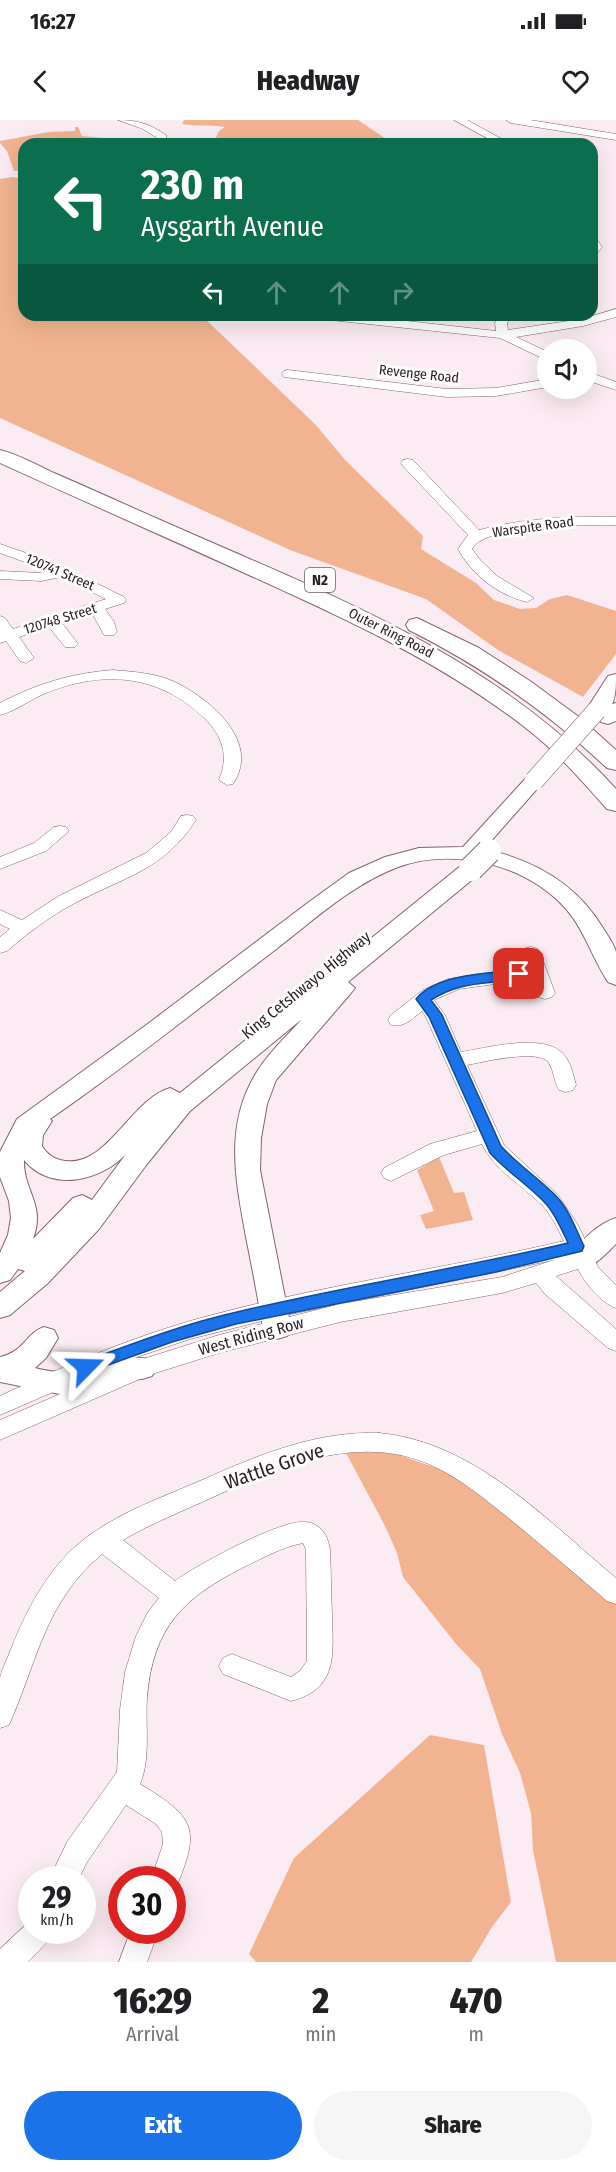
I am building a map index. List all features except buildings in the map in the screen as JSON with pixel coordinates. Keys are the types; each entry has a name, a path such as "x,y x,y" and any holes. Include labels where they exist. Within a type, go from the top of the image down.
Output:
{"highway":[{"name":"Outer Ring Road","path":"0,436 435,633 535,693 616,763"},
{"name":"Outer Ring Road","path":"0,456 390,631 484,686 558,743 616,804"},
{"path":"0,474 278,580"},
{"path":"608,706 616,681"}],"main road":[{"name":"King Cetshwayo Highway","path":"0,1306 38,1275 90,1222 144,1149 181,1105 393,933 472,858 541,784 608,706"},
{"path":"0,1273 16,1249 23,1226 23,1203 11,1174 15,1142 26,1125 179,1013 328,898 369,872 420,854 444,853 487,856 518,866 538,875 558,889 580,911 593,928 616,977"},
{"name":"King Cetshwayo Highway","path":"0,1286 41,1249 80,1208 139,1130 170,1097 212,1060 472,858"},
{"path":"275,1319 247,1170 248,1138 255,1104 265,1078 292,1044 393,933"},
{"path":"53,1106 34,1127 29,1144 33,1154 44,1165 52,1169 72,1171 86,1169 100,1163 152,1109 170,1097"},
{"path":"584,1251 616,1228"},
{"path":"0,1370 29,1357 44,1338"},
{"path":"0,1370 51,1382 75,1383 118,1368 142,1368"}],"street":[{"path":"123,120 157,132 162,138"},
{"path":"459,120 494,138"},
{"path":"511,120 616,137"},
{"path":"598,318 616,313"},
{"path":"376,321 503,335 588,321"},
{"path":"502,321 503,335"},
{"path":"503,335 537,352"},
{"name":"Revenge Road","path":"288,374 447,393 496,392 537,385"},
{"path":"597,379 616,386"},
{"path":"408,463 477,536"},
{"name":"Warspite Road","path":"527,598 506,590 467,554 465,549 468,544 477,536 554,523 616,521"},
{"name":"120741 Street","path":"0,548 63,572 119,600"},
{"path":"0,575 41,577 63,572"},
{"name":"120748 Street","path":"5,636 119,600"},
{"path":"96,608 106,622 109,633"},
{"path":"0,621 5,636 26,658"},
{"path":"53,622 70,644"},
{"path":"0,710 32,693 79,679 111,674 135,675 168,684 206,708 230,738 234,762 227,780"},
{"path":"0,695 18,687 32,693"},
{"path":"0,946 22,928 75,895 156,857 174,842 187,820"},
{"path":"0,864 40,847 60,831"},
{"path":"0,916 22,928"},
{"path":"531,953 545,993"},
{"path":"398,1020 437,990 467,980 538,972"},
{"path":"423,999 435,1015 495,1149 561,1213 584,1251 590,1272 616,1299"},
{"path":"454,1060 530,1049 545,1050 558,1060 566,1085"},
{"path":"392,1173 437,1149 488,1135"},
{"name":"West Riding Row","path":"355,1302 458,1294 542,1274 584,1251"},
{"name":"West Riding Row","path":"0,1406 108,1358 180,1333 275,1319 355,1302 496,1266 584,1251"},
{"path":"542,1274 553,1288 616,1342"},
{"name":"West Riding Row","path":"0,1430 142,1368 275,1319"},
{"name":"Wattle Grove","path":"0,1716 29,1640 56,1587 77,1562 104,1539 159,1510 289,1457 329,1446 369,1442 390,1443 429,1453 471,1475 493,1490 616,1593"},
{"path":"70,1866 77,1852 124,1789 132,1767 135,1699 141,1658 146,1641 157,1619 192,1583 288,1536 304,1532 317,1540 320,1661 316,1673 299,1688 291,1689 283,1688 232,1666"},
{"path":"104,1539 176,1597"},
{"path":"124,1789 165,1814 176,1826 178,1843 170,1866"},
{"path":"8,1962 25,1944"},
{"path":"133,1962 140,1944"}],"shaded area":[{"path":"184,120 358,120 385,138 216,138 219,131 225,127 182,124"},
{"path":"75,127 78,127 82,136 103,138 18,138 18,171 14,171 7,151 0,143 0,141 49,132 75,131"},
{"path":"18,178 18,321 207,321 316,425 345,460 423,536 421,549 476,583 494,600 520,609 536,608 550,599 567,595 616,611 616,654 583,697 498,650 426,599 290,550 0,418 0,179"},
{"path":"439,1157 454,1193 464,1192 473,1220 426,1229 420,1215 434,1211 417,1170"},
{"path":"382,1449 445,1471 504,1511 616,1604 616,1962 556,1962 533,1850 531,1813 520,1773 502,1734 480,1669 456,1644 403,1577 397,1553 385,1526 346,1453"},
{"path":"430,1735 484,1745 511,1902 492,1927 471,1962 256,1962 249,1954 294,1858"}],"route":[{"path":"86,1367 169,1336 236,1318 496,1266 577,1246 561,1213 551,1201 520,1175 495,1149 435,1015 423,999 455,983 519,974"}]}
